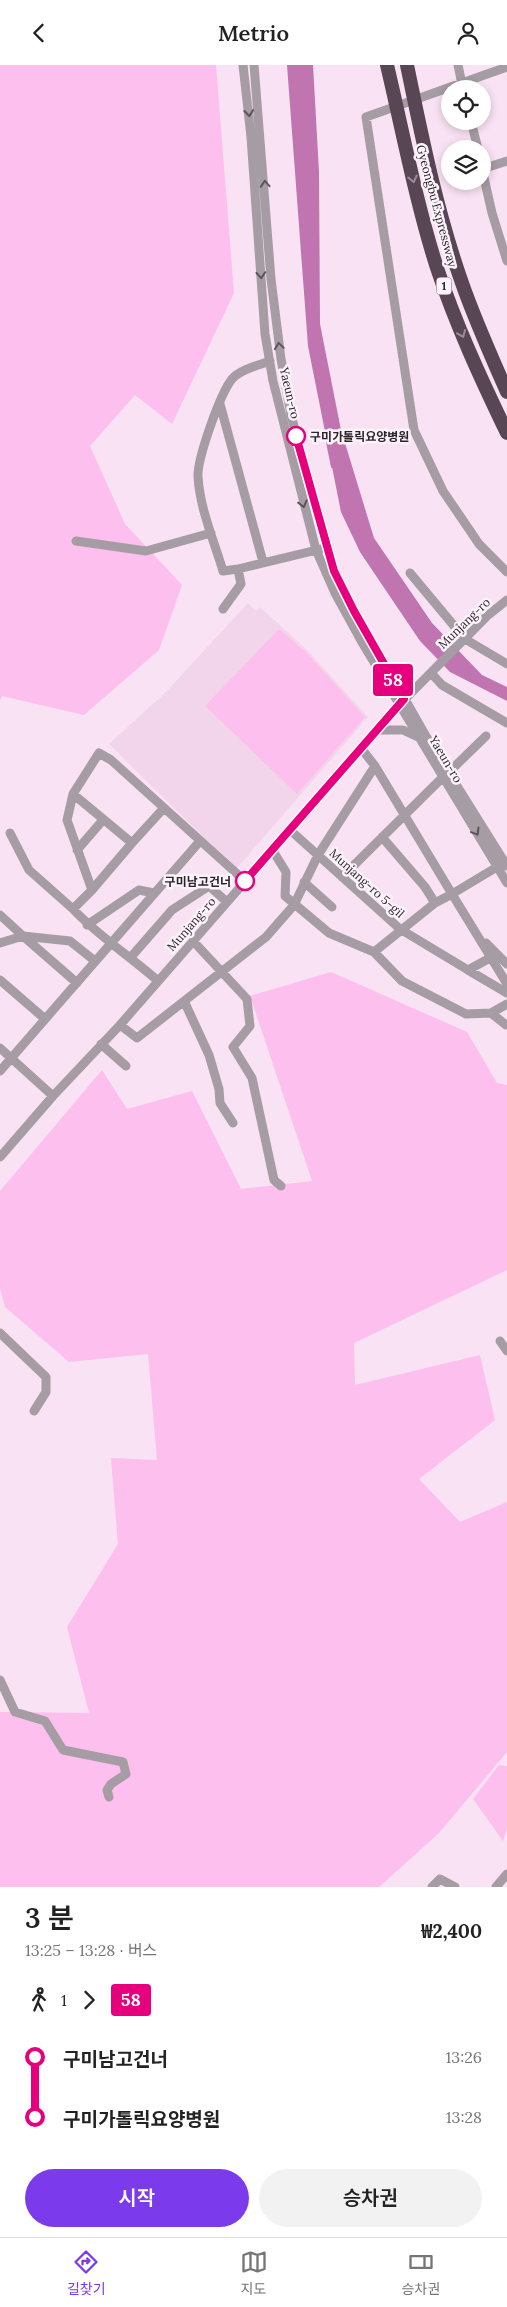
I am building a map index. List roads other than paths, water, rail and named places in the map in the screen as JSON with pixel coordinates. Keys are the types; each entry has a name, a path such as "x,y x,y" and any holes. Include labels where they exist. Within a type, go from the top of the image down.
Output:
{"highway":[{"name":"Gyeongbu Expressway","path":"407,65 440,213 461,282 489,353 507,392"},
{"name":"Gyeongbu Expressway","path":"388,67 424,222 447,295 468,349 507,433"}],"street":[{"name":"Yaeun-ro","path":"243,65 251,137 266,334 270,361 304,509 316,550 336,593 446,775 507,883"},
{"name":"Yaeun-ro","path":"254,65 271,279 281,359 291,415 334,571 419,737 507,866"},
{"path":"458,65 462,80"},
{"path":"477,80 507,67"},
{"path":"441,93 366,117 414,430 443,491 479,544 507,572"},
{"path":"491,166 507,161"},
{"path":"487,190 507,261"},
{"path":"270,361 232,378 220,404 200,459 198,477 211,533 223,571 327,548"},
{"path":"220,404 263,562"},
{"path":"76,541 146,551 211,533"},
{"path":"223,609 241,584 238,569"},
{"path":"410,573 465,639 507,664"},
{"name":"Munjang-ro","path":"0,1157 52,1096 120,1025 402,702 487,616 506,603"},
{"path":"431,673 442,685 507,723"},
{"path":"377,730 404,730 419,737"},
{"path":"342,877 404,814 486,736"},
{"path":"361,748 375,766 507,984"},
{"path":"92,890 67,820 73,794 99,753 111,760 163,809 245,881"},
{"path":"120,1025 138,1038 185,1003 221,971 266,937 294,905 318,855 375,766"},
{"path":"73,794 132,843"},
{"path":"73,909 163,809"},
{"path":"77,849 103,820"},
{"name":"Munjang-ro 5-gil","path":"290,830 400,929 507,993"},
{"path":"10,833 29,870 73,909 87,925 112,942 158,981"},
{"path":"382,837 425,887 435,903"},
{"path":"0,1071 200,841"},
{"path":"273,851 286,872 285,896 328,933 374,952 402,981 466,1014 491,1013 507,1003"},
{"path":"374,952 400,929 435,903 497,867"},
{"path":"304,882 332,907"},
{"path":"131,957 172,910 209,886 227,902"},
{"path":"87,925 139,890 154,893"},
{"path":"0,915 77,983"},
{"path":"0,943 23,936 70,941 95,961"},
{"path":"478,937 507,964"},
{"path":"192,941 247,999 250,1026 233,1047 252,1078 274,1180 281,1186"},
{"path":"468,970 490,958"},
{"path":"0,980 45,1019"},
{"path":"185,1003 210,1055 219,1089 220,1103 233,1123"},
{"path":"491,1013 506,1025"},
{"path":"101,1044 126,1067"},
{"path":"0,1048 52,1096"},
{"path":"0,1333 46,1377 46,1392 34,1411"},
{"path":"503,1337 507,1351"},
{"path":"0,1680 15,1712 45,1721 63,1749 122,1762 126,1774 111,1784 107,1790 109,1797"},
{"path":"496,1887 507,1873"},
{"path":"432,1887 440,1879 455,1887"}],"waterway":[{"path":"327,442 332,467"}],"place":[{"name":"구미가톨릭요양병원","path":"296,436"},
{"name":"구미남고건너","path":"245,881"}]}
